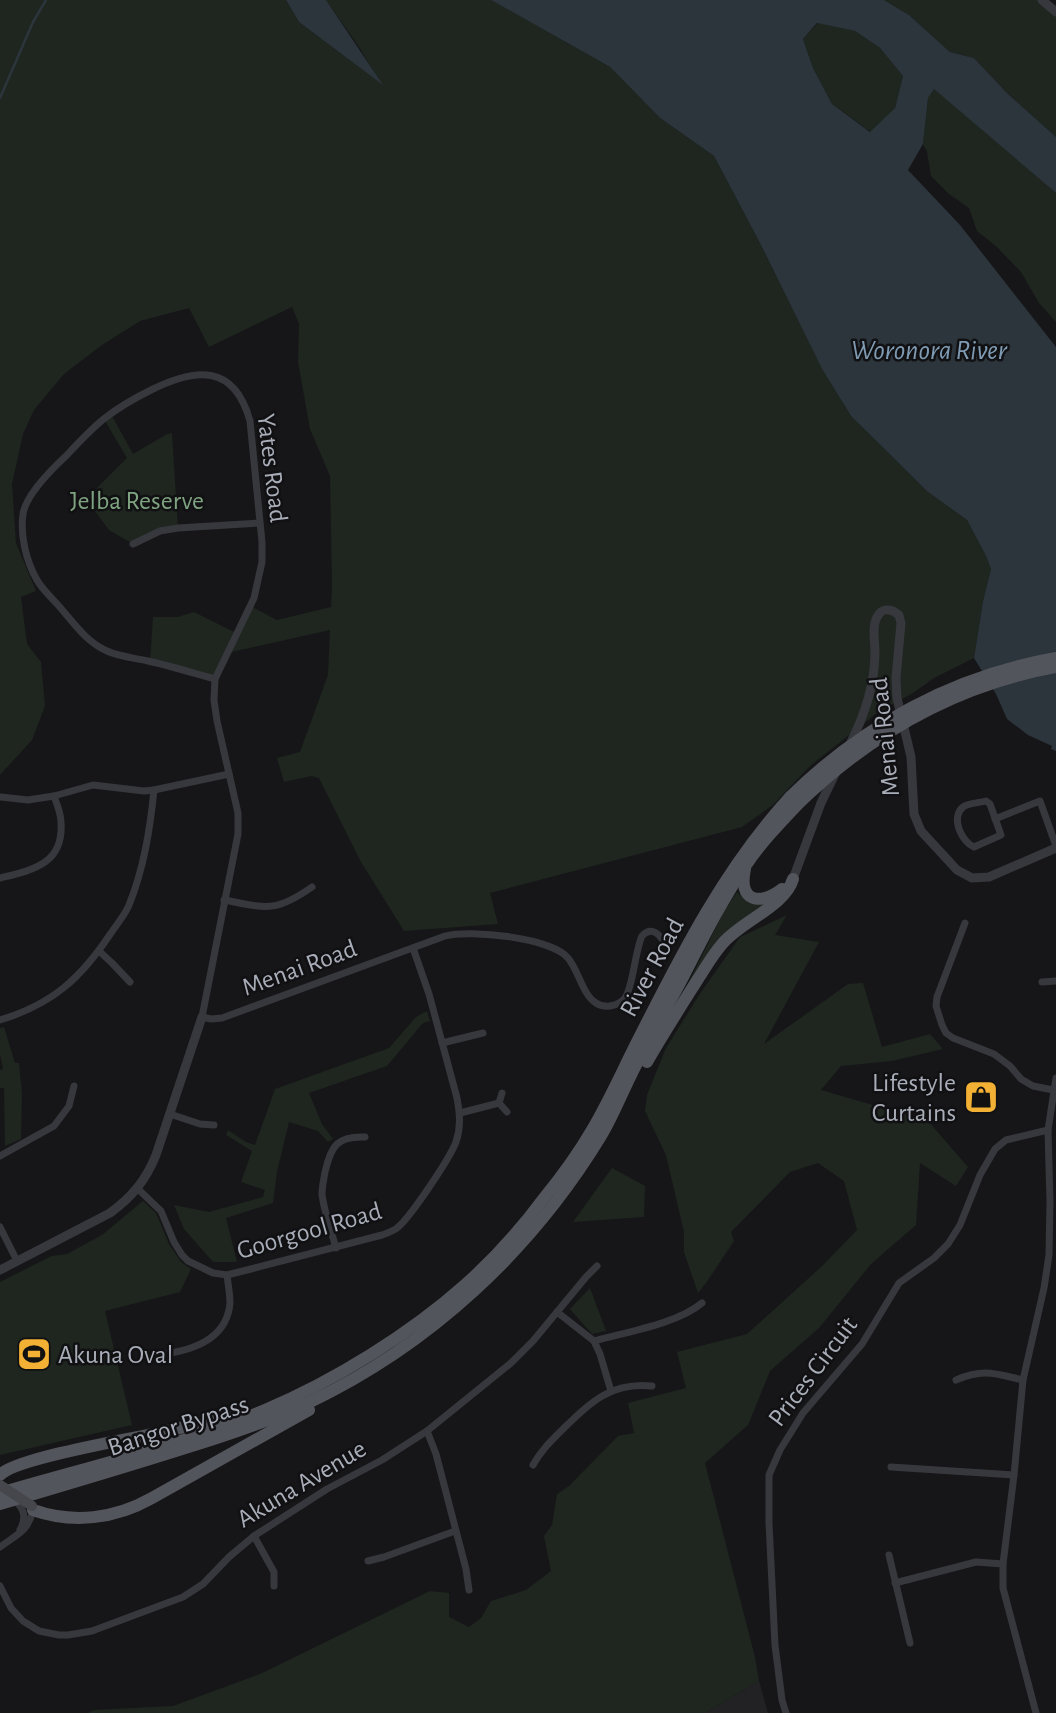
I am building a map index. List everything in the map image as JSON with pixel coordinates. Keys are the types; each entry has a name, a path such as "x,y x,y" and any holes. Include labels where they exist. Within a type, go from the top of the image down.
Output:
{"main road":[{"name":"River Road","path":"343,1371 422,1320 466,1284 517,1232 572,1163 593,1129 701,920 749,845 835,756 904,710 946,690 1019,666 1056,658"},
{"name":"River Road","path":"365,1373 416,1339 494,1274 568,1186 602,1135 630,1076 727,895 793,801 896,726 984,686 1056,667"},
{"path":"746,866 743,887 754,899 768,898 793,879"},
{"path":"619,1102 723,943 743,925 777,902 791,887 793,879"},
{"path":"0,1464 39,1459 231,1415 343,1371"},
{"name":"Bangor Bypass","path":"0,1493 173,1443 228,1424 282,1403 343,1371"},
{"path":"0,1493 27,1511 40,1516 100,1517 118,1513 133,1508 335,1395 365,1373"},
{"name":"Bangor Bypass","path":"0,1504 230,1434 306,1403 365,1373"},
{"path":"0,1475 6,1470 39,1459"},
{"path":"0,1485 27,1511"}],"street":[{"path":"1042,0 1056,12"},
{"name":"Yates Road","path":"202,1017 238,834 238,813 214,701 215,679 254,598 262,562 262,542 247,408 229,384 216,376 198,374 166,383 107,416 55,467 33,494 23,510 23,531 26,552 37,580 90,641 108,652 215,679"},
{"path":"133,544 160,531 178,528 259,523"},
{"name":"Menai Road","path":"793,879 821,803 856,733 865,708 875,666 875,623 878,615 887,610 896,613 901,623 897,698 911,757 914,814 921,831 957,870 972,878 989,877 1056,847"},
{"path":"1,797 28,800 93,785 154,790 229,774"},
{"path":"0,1020 47,1001 65,988 99,951 128,908 148,841 154,790"},
{"path":"0,878 27,872 46,862 60,846 62,821 54,796"},
{"path":"995,819 1040,801 1056,847"},
{"path":"986,802 990,804 995,819 1001,835 974,847 961,835 958,818 961,808 966,805 986,802"},
{"path":"224,900 272,907 299,897 312,887"},
{"path":"965,923 937,997 936,1006 942,1025 953,1038 994,1054 1021,1079 1036,1087 1053,1090"},
{"name":"Menai Road","path":"202,1017 222,1018 452,934 470,933 544,944 556,949 566,955 594,1002 604,1007 624,999 642,936 654,931 663,941"},
{"name":"Goorgool Road","path":"138,1189 161,1211 182,1255 188,1261 213,1273 227,1275 336,1248 395,1229 405,1220 450,1155 460,1127 460,1113 442,1043 413,948"},
{"path":"99,951 130,982"},
{"path":"1042,982 1056,981"},
{"path":"0,1270 110,1213 138,1189 151,1167 202,1017"},
{"path":"442,1043 482,1033"},
{"path":"1036,1713 1003,1588 1003,1564 1023,1380 1049,1255 1048,1130 1056,1078"},
{"path":"0,1156 54,1126 69,1107 74,1086"},
{"path":"499,1103 502,1093"},
{"path":"460,1113 499,1103"},
{"path":"499,1103 507,1112"},
{"path":"170,1114 200,1124 214,1125"},
{"name":"Prices Circuit","path":"786,1713 775,1645 769,1523 769,1475 780,1450 803,1413 862,1344 895,1288 948,1244 960,1225 980,1175 995,1149 1006,1140 1048,1130"},
{"path":"336,1248 322,1191 330,1153 342,1140 352,1136 365,1136"},
{"path":"0,1227 17,1261"},
{"name":"Akuna Avenue","path":"1,1591 11,1608 31,1627 59,1635 80,1633 183,1597 203,1584 229,1556 254,1536 327,1489 427,1432 511,1363 597,1266"},
{"path":"164,1354 198,1346 214,1335 225,1320 230,1303 227,1275"},
{"path":"594,1341 674,1319 691,1312 702,1303"},
{"path":"557,1312 594,1341 611,1391"},
{"path":"957,1380 984,1372 1023,1380"},
{"path":"533,1465 542,1451 587,1406 611,1391 639,1384 652,1386"},
{"path":"427,1432 436,1454 469,1590"},
{"path":"891,1467 1014,1475"},
{"path":"0,1547 24,1530 27,1511"},
{"path":"13,1538 22,1527 27,1511"},
{"path":"368,1561 456,1531"},
{"path":"254,1536 274,1572 274,1586"},
{"path":"889,1555 910,1643"},
{"path":"895,1583 971,1562 1003,1564"}],"shaded area":[{"path":"759,1681 768,1713 705,1713"}],"green space":[{"path":"0,0 286,0 299,22 381,83 326,0 491,0 610,67 660,118 714,156 822,369 851,416 928,492 967,520 991,569 974,658 934,678 877,713 810,766 773,805 742,827 490,893 498,924 404,931 361,862 319,778 311,776 284,782 277,758 300,752 328,675 330,630 227,653 215,679 150,662 153,617 178,617 194,612 236,633 250,606 277,620 331,607 330,476 310,429 298,362 299,324 292,307 209,347 189,308 140,321 102,345 64,374 34,410 23,434 12,484 16,543 36,591 21,597 27,644 41,662 45,706 32,740 0,775"},
{"path":"884,0 1042,0 1056,12 1056,137 1007,93 974,58 950,52 909,15"},
{"path":"818,23 855,31 880,48 903,76 895,108 871,132 832,104 813,68 803,39"},
{"path":"934,88 1056,193 1056,322 1039,303 1021,272 977,231 969,208 949,194 931,176 923,144 928,98"},
{"name":"Jelba Reserve","path":"111,414 133,454 172,433 178,528 133,544 109,530 86,499 127,458 104,419"},
{"path":"737,892 749,903 766,904 685,990 725,909"},
{"path":"787,915 775,935 819,942 764,1044 848,984 863,983 882,1047 930,1034 943,1049 892,1061 841,1066 821,1090 928,1121 968,1167 956,1186 920,1163 916,1225 871,1264 819,1328 770,1371 748,1425 705,1463 759,1681 705,1713 88,1713 94,1710 173,1706 260,1674 430,1591 449,1593 449,1617 469,1627 481,1618 491,1601 526,1590 551,1571 544,1536 552,1525 557,1494 569,1486 618,1436 634,1433 628,1403 686,1388 677,1352 747,1334 821,1267 857,1230 844,1181 818,1163 790,1172 731,1232 734,1241 698,1293 684,1252 684,1232 666,1155 645,1111 647,1095 666,1048 740,937"},
{"path":"427,1011 430,1021 423,1023 387,1066 309,1093 322,1124 333,1139 328,1142 318,1131 289,1122 273,1203 226,1218 237,1262 213,1262 184,1229 174,1205 209,1212 263,1197 265,1190 241,1182 252,1151 226,1135 228,1130 255,1145 275,1089 389,1048 416,1017"},
{"path":"4,1027 15,1063 19,1063 22,1093 21,1139 5,1146 4,1088 0,1088 0,1070 3,1069 0,1028"},
{"path":"612,1168 645,1186 644,1217 573,1222"},
{"path":"143,1201 156,1213 169,1244 181,1262 191,1269 180,1292 105,1311 132,1425 0,1455 0,1282 52,1256 67,1254 102,1235"},
{"path":"590,1288 606,1331 592,1334 570,1309"}],"water":[{"path":"286,0 326,0 383,85 299,22"},
{"name":"Woronora River","path":"491,0 884,0 909,15 950,52 974,58 1007,93 1056,137 1056,193 934,89 928,98 923,144 908,170 960,225 1056,347 1056,751 1007,719 996,694 974,658 991,569 967,520 928,492 851,416 822,369 714,156 660,118 610,67","holes":["817,23 855,31 880,48 903,76 895,108 870,132 832,104 813,68 803,39"]}],"waterway":[{"path":"0,98 33,22 46,0"}],"place":[{"name":"Lifestyle Curtains","path":"981,1097"},
{"name":"Akuna Oval","path":"34,1354"}]}
